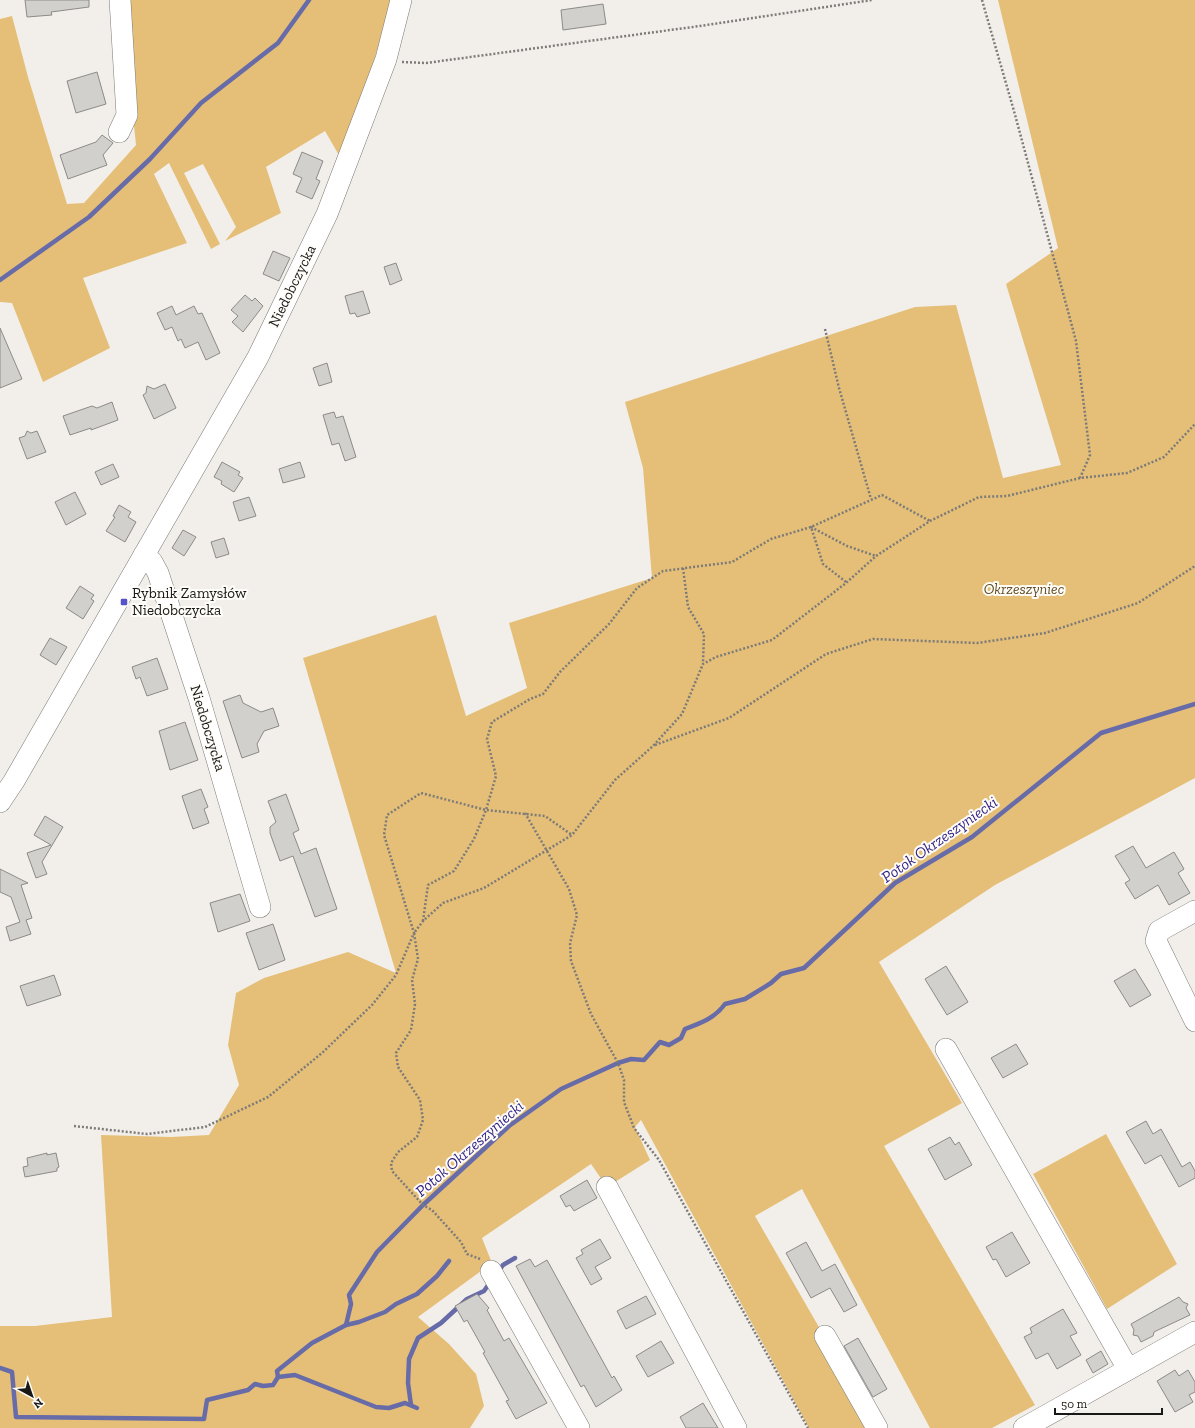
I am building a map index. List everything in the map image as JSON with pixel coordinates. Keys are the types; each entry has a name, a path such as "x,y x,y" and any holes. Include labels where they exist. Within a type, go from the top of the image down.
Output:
{"street":[{"path":"119,132 127,114 120,0"},
{"name":"Niedobczycka","path":"0,802 14,781 258,357 327,214 386,59 401,0"},
{"name":"Niedobczycka","path":"144,555 152,562 158,573 199,698 260,907"},
{"path":"1195,911 1159,931 1156,941 1195,1020"},
{"path":"946,1049 1128,1369"},
{"path":"607,1187 736,1428"},
{"path":"488,1266 579,1428"},
{"path":"1036,1425 1128,1369 1195,1332"},
{"path":"825,1336 877,1428"}],"path":[{"path":"386,59 407,63 426,63 700,26 872,0"},
{"path":"982,0 1014,111 1076,341 1090,455 1080,478"},
{"path":"825,329 839,388 871,499"},
{"path":"703,664 716,657 772,640 846,582 876,556 930,521 979,497 1007,496 1080,478 1127,473 1164,457 1195,424"},
{"path":"423,921 428,885 454,871 474,839 486,810 496,776 488,739 492,722 530,699 543,694 560,672 609,624 637,588 663,571 732,562 771,539 811,527 882,495 930,521"},
{"path":"811,527 847,546 876,556"},
{"path":"811,527 823,564 846,582"},
{"path":"653,746 729,718 826,654 873,639 977,643 1045,633 1138,603 1195,566"},
{"path":"74,1126 147,1134 205,1127 268,1097 322,1053 372,1005 396,975 414,933 423,921 443,903 484,888 572,836 615,780 653,746 682,714 703,664 704,634 688,607 683,568"},
{"path":"488,1266 467,1254 461,1242 432,1210 423,1205 392,1172 391,1164 398,1152 417,1137 423,1120 420,1100 398,1067 396,1053 411,1030 415,1004 412,980 418,959 414,933 384,835 387,815 421,793 486,810 545,816 572,836"},
{"path":"525,813 568,889 577,915 570,943 571,961 591,1014 618,1063 624,1080 624,1102 634,1128 659,1160 808,1428"}],"green space":[{"path":"121,0 391,0 368,82 340,157 325,131 266,167 281,213 225,241 236,227 203,164 184,173 220,244 211,249 169,163 154,174 187,243 83,278 110,348 43,382 12,303 0,302 0,19 12,16 28,77 67,204 84,203 136,145"},
{"name":"Okrzeszyniec","path":"998,0 1195,0 1195,778 995,885 879,962 962,1103 884,1146 1035,1405 992,1428 930,1428 802,1189 755,1216 877,1428 809,1428 641,1120 635,1127 650,1160 607,1187 591,1164 482,1238 492,1263 418,1317 449,1344 476,1374 484,1406 470,1428 0,1428 0,1326 35,1326 112,1317 101,1135 171,1137 209,1135 239,1085 228,1045 236,993 264,978 348,952 396,973 303,658 436,615 466,716 527,688 509,623 652,578 643,468 625,402 915,307 956,305 1003,478 1061,465 1006,284 1058,248"},
{"path":"1106,1134 1177,1264 1107,1309 1033,1174"}],"building":[{"path":"25,0 89,0 89,7 51,12 52,15 27,17"},
{"path":"603,4 606,24 563,30 561,10"},
{"path":"97,72 106,104 76,113 67,81"},
{"path":"102,135 113,143 103,155 107,165 68,179 60,155 96,142"},
{"path":"302,152 323,161 316,179 320,181 312,199 296,192 302,178 293,174"},
{"path":"273,251 290,258 279,281 263,274"},
{"path":"396,263 402,280 390,285 384,267"},
{"path":"363,291 370,313 357,317 355,313 350,314 345,296"},
{"path":"245,295 252,301 255,298 263,306 243,332 232,322 238,316 231,310"},
{"path":"172,306 176,315 194,306 198,314 202,313 220,353 206,360 198,342 185,348 181,339 178,341 172,327 165,330 157,313"},
{"path":"0,328 22,379 0,388"},
{"path":"327,363 332,382 319,386 313,368"},
{"path":"165,384 176,408 154,419 143,395 146,393 147,386 154,389"},
{"path":"112,402 118,420 91,430 91,428 70,435 63,416 92,406 97,408"},
{"path":"334,412 336,418 343,416 356,457 345,461 339,443 332,445 323,415"},
{"path":"27,431 31,433 37,431 46,452 27,459 19,438 25,436"},
{"path":"222,462 240,472 238,475 243,478 234,492 221,484 222,481 214,477"},
{"path":"300,462 305,477 283,483 279,469"},
{"path":"113,464 119,477 101,485 95,472"},
{"path":"75,492 86,514 66,525 55,502"},
{"path":"249,497 256,516 239,521 233,502"},
{"path":"119,505 131,512 128,517 136,522 125,542 106,531 115,517 113,516"},
{"path":"183,530 196,537 184,556 172,548"},
{"path":"224,538 229,554 216,558 211,542"},
{"path":"80,586 94,595 91,599 94,601 83,619 66,608"},
{"path":"50,638 67,647 56,665 40,655"},
{"path":"157,658 168,689 147,696 140,677 136,679 132,667"},
{"path":"240,695 243,703 261,712 273,708 279,726 264,731 257,744 259,752 242,758 223,701"},
{"path":"185,722 198,760 170,770 159,731"},
{"path":"201,789 208,807 204,809 209,823 193,829 182,796"},
{"path":"286,794 299,830 293,833 301,854 316,848 337,909 315,917 293,856 280,861 270,833 270,827 276,822 268,801"},
{"path":"45,816 63,827 42,862 47,874 36,878 27,853 51,845 34,835"},
{"path":"1133,846 1146,868 1174,852 1184,869 1178,873 1190,893 1169,905 1158,885 1135,899 1125,883 1130,880 1115,856"},
{"path":"0,869 28,883 21,885 32,918 26,920 31,934 10,941 6,927 20,922 11,897 0,892"},
{"path":"240,894 250,921 218,932 210,903"},
{"path":"273,924 285,960 259,970 246,933"},
{"path":"946,966 968,1002 947,1015 925,979"},
{"path":"1135,969 1151,995 1130,1007 1114,981"},
{"path":"54,975 61,995 27,1006 20,986"},
{"path":"1016,1044 1028,1064 1003,1078 991,1058"},
{"path":"1146,1121 1153,1134 1161,1129 1182,1167 1190,1162 1195,1171 1195,1178 1179,1187 1161,1155 1145,1164 1126,1132"},
{"path":"950,1137 955,1145 959,1142 972,1165 945,1180 928,1149"},
{"path":"47,1153 47,1155 56,1153 59,1167 57,1168 57,1171 25,1177 23,1167 28,1166 27,1158"},
{"path":"587,1180 597,1198 574,1211 570,1205 566,1207 560,1196"},
{"path":"1012,1232 1030,1263 1006,1277 996,1259 993,1260 986,1247"},
{"path":"600,1239 611,1258 595,1267 602,1279 591,1285 576,1258 583,1254 581,1250"},
{"path":"806,1242 822,1271 835,1264 857,1305 844,1312 830,1288 811,1298 786,1253"},
{"path":"530,1259 535,1267 547,1260 612,1378 614,1376 622,1390 596,1407 584,1385 581,1387 516,1266"},
{"path":"477,1294 489,1308 487,1310 504,1341 509,1338 547,1403 516,1419 506,1401 509,1400 483,1353 485,1352 467,1320 464,1322 455,1306"},
{"path":"646,1296 656,1314 626,1329 617,1311"},
{"path":"1179,1297 1183,1302 1188,1304 1186,1308 1190,1315 1154,1332 1153,1336 1141,1342 1138,1336 1133,1335 1134,1330 1131,1324"},
{"path":"1063,1309 1077,1333 1070,1336 1081,1355 1057,1369 1048,1353 1036,1359 1024,1337 1032,1333 1030,1328"},
{"path":"858,1338 887,1389 873,1397 844,1346"},
{"path":"661,1341 674,1363 648,1377 636,1356"},
{"path":"1101,1351 1108,1364 1093,1373 1086,1360"},
{"path":"1175,1370 1179,1376 1188,1370 1195,1382 1195,1392 1189,1395 1193,1402 1175,1412 1157,1381"},
{"path":"703,1403 718,1428 686,1428 680,1417"}],"waterway":[{"path":"0,280 89,217 150,159 201,103 278,43 309,0"},
{"name":"Potok Okrzeszyniecki","path":"0,1368 12,1372 16,1417 204,1419 207,1400 248,1390 255,1384 263,1386 273,1385 278,1377 277,1371 312,1343 346,1325 351,1304 349,1295 377,1252 423,1205 509,1126 561,1089 618,1063 631,1059 644,1060 660,1042 669,1045 681,1038 685,1029 702,1022 717,1013 725,1004 745,999 771,983 781,974 804,968 895,883 972,837 1101,733 1195,704"},
{"path":"498,1272 503,1265 515,1258"},
{"path":"346,1325 359,1322 385,1312 396,1304 417,1294 437,1276 449,1261"},
{"path":"411,1405 408,1383 409,1359 418,1338 441,1323 467,1299 484,1291 491,1281"},
{"path":"278,1377 295,1375 376,1407 389,1408 405,1403 417,1408"}],"place":[{"name":"Rybnik Zamysłów Niedobczycka","path":"124,602"}]}
